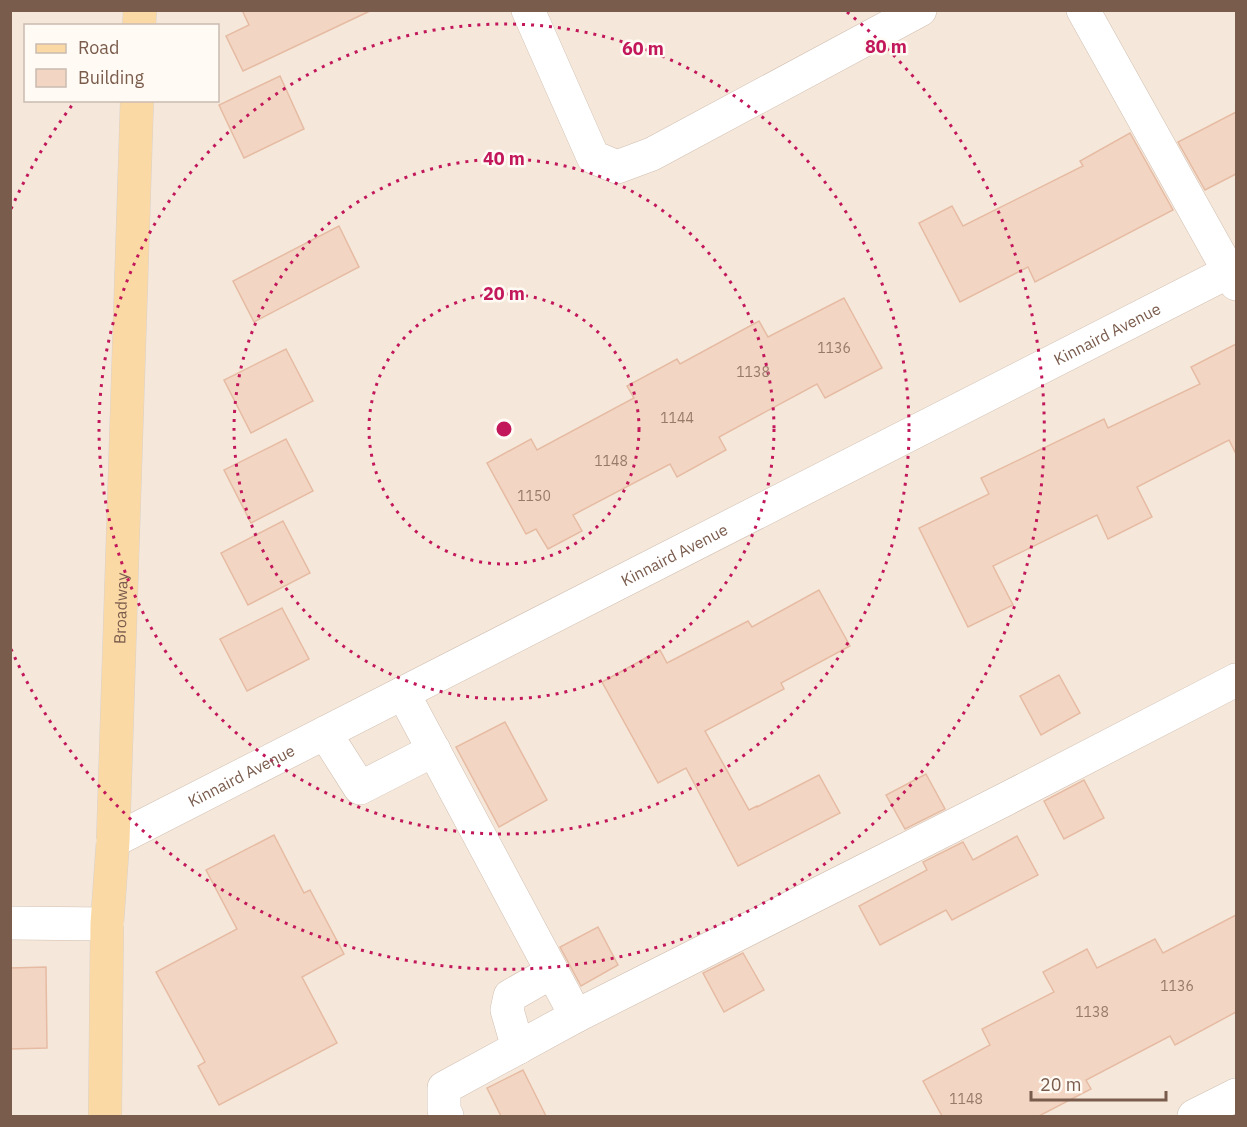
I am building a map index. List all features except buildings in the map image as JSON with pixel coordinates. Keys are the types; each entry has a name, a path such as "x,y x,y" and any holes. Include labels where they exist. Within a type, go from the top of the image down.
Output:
{"main road":[{"name":"Broadway","path":"105,1116 106,924 113,841 137,102"}],"street":[{"path":"528,10 593,157 617,167 652,154 920,10"},
{"path":"1083,10 1234,274"},
{"name":"Kinnaird Avenue","path":"113,841 1234,274"},
{"path":"447,1116 444,1110 444,1088 576,1016 1015,795 1236,680"},
{"path":"403,693 576,1016"},
{"path":"325,733 360,788 434,750"},
{"path":"10,923 106,924"},
{"path":"518,1048 507,1010 510,996 552,972"},
{"path":"1194,1116 1236,1095"}],"shaded area":[{"path":"11,11 1236,11 1236,1116 11,1116"}]}
